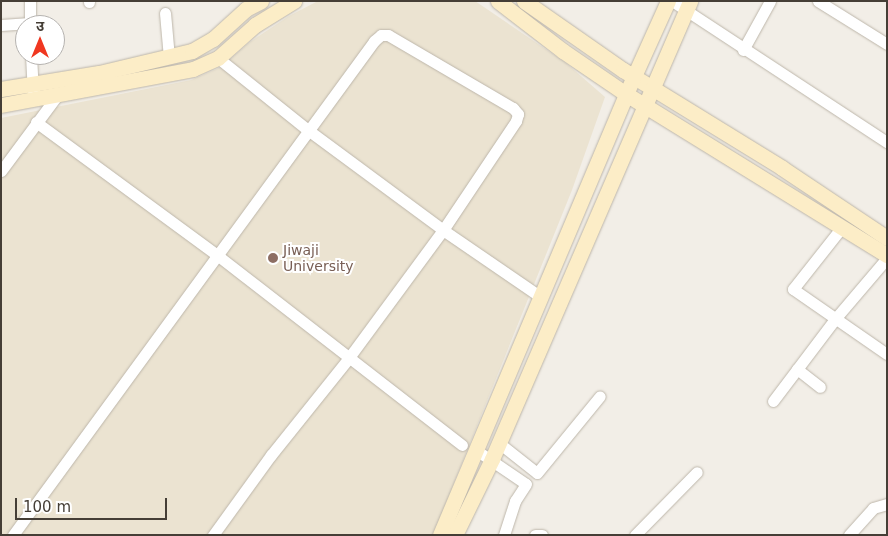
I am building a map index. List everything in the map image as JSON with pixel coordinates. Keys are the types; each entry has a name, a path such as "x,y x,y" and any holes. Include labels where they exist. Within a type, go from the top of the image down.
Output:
{"main road":[{"path":"1,105 33,91 99,73 169,58 203,45 231,23 245,5 261,1"},
{"path":"1,89 59,93 174,74 193,69 218,58 269,15 294,1"},
{"path":"498,1 563,51 626,94 748,168 887,257"},
{"path":"524,1 652,87 759,153 887,238"},
{"path":"440,535 469,447 541,297 634,75 668,1"},
{"path":"455,535 492,459 688,6"},
{"path":"231,23 243,36"},
{"path":"748,168 759,153"}],"street":[{"path":"30,1 30,15"},
{"path":"672,1 688,6 744,50 887,142"},
{"path":"744,50 770,1"},
{"path":"824,3 887,44"},
{"path":"165,13 169,58"},
{"path":"1,25 15,25"},
{"path":"13,535 374,41 381,35 388,35 513,108 518,114 516,121 443,230 348,359 271,454 213,535"},
{"path":"218,58 308,130 443,230 541,297"},
{"path":"32,65 33,91"},
{"path":"1,171 59,93"},
{"path":"36,122 217,255 348,359 469,447 492,459 526,484"},
{"path":"842,227 793,289 887,354"},
{"path":"773,401 836,318 887,257"},
{"path":"797,369 820,387"},
{"path":"504,535 515,501 526,484 600,396"},
{"path":"499,443 537,473"},
{"path":"635,535 697,472"},
{"path":"850,535 873,508 880,504 887,504"},
{"path":"535,535 542,535"}],"shaded area":[{"name":"Jiwaji University","path":"318,1 475,1 566,63 605,97 572,190 433,535 1,535 1,118 191,80 221,67 250,42 289,16"}],"place":[{"name":"Jiwaji University","path":"273,258"}]}
